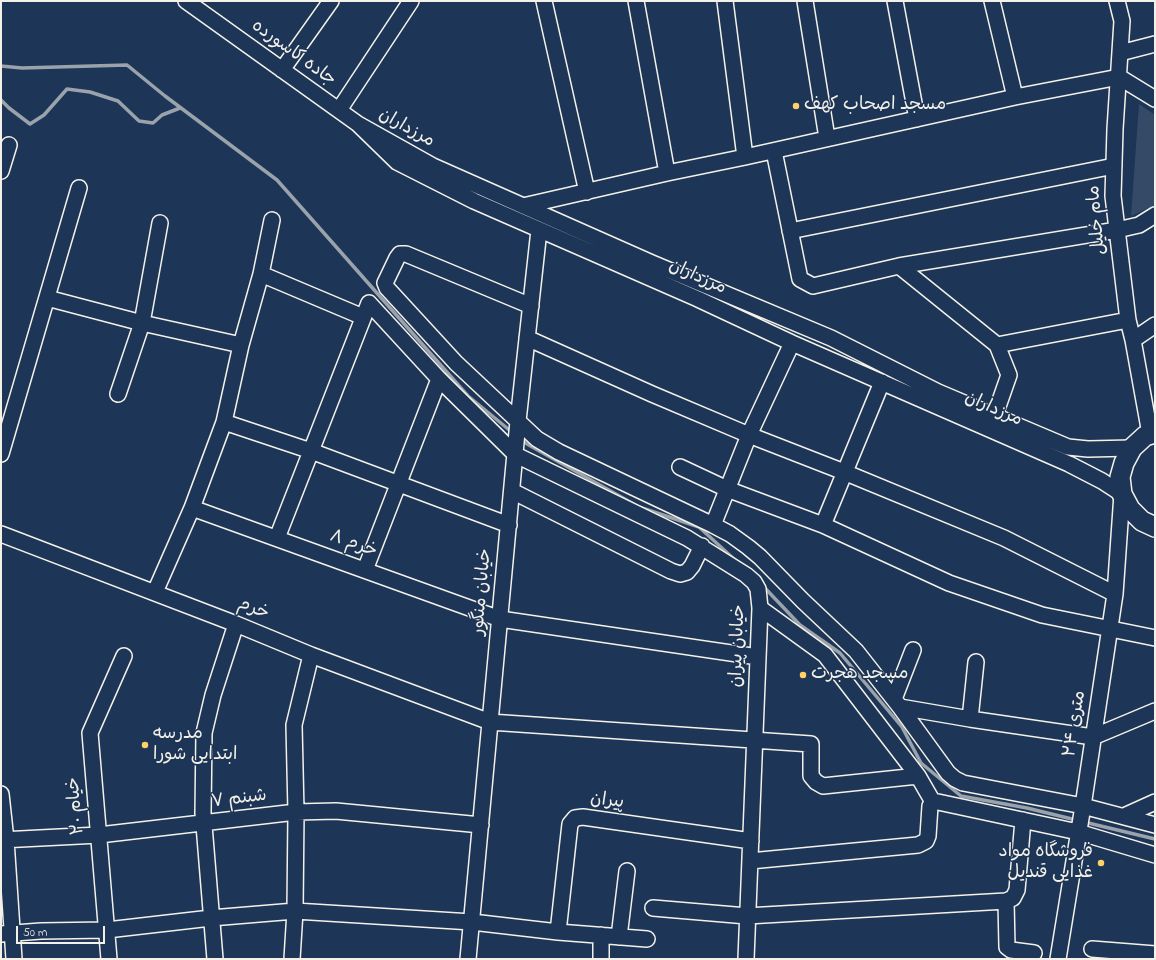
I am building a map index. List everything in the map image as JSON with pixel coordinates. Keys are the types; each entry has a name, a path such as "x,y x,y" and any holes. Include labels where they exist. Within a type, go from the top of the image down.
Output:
{"main road":[{"path":"1153,434 1145,436 1132,448 1124,462 1120,477 1122,494 1130,509 1142,521 1155,527"}],"street":[{"name":"جاده کاسورده","path":"186,1 358,124"},
{"path":"282,70 331,1"},
{"path":"339,110 411,1"},
{"path":"544,1 587,192"},
{"path":"636,1 667,173"},
{"path":"725,1 745,157"},
{"path":"805,1 827,138"},
{"path":"895,1 917,119"},
{"path":"992,1 1015,97"},
{"name":"مام خلیل","path":"1117,1 1122,21 1112,196 1128,320 1153,434"},
{"path":"1120,53 1155,44"},
{"path":"523,206 1015,97 1119,77 1155,99"},
{"name":"مرزداران","path":"358,124 433,166 660,266 831,338 938,392 1068,447 1088,449 1132,448"},
{"name":"مرزداران","path":"358,124 397,162 474,201 698,299 792,343 1069,464 1102,481 1122,494"},
{"path":"1,171 9,145"},
{"path":"774,151 800,278 813,286 899,266 1139,226 1155,215"},
{"path":"790,231 1114,166"},
{"path":"1,454 79,188"},
{"path":"156,592 192,508 224,422 241,345 261,274 272,220"},
{"path":"118,394 142,323 160,223"},
{"name":"خیابان منگور","path":"468,959 518,421 539,230"},
{"path":"530,306 406,254 400,254 397,258 385,283 387,288 456,363 537,439 559,452 713,525 730,534 760,557 803,601 856,651 897,703 948,773 955,779 963,783 1083,806 1155,825"},
{"path":"899,266 997,346 1009,375 995,415"},
{"path":"261,274 363,316 277,538"},
{"path":"46,298 142,323 241,345"},
{"name":"خیابان پیران","path":"363,316 369,303 439,379 516,455 702,546 746,575 754,582 758,589 760,608 746,959"},
{"path":"997,346 1128,320"},
{"path":"1133,340 1155,325"},
{"path":"527,338 652,394 1004,538 1115,594"},
{"path":"713,525 750,435 792,343"},
{"path":"365,570 439,379"},
{"path":"823,525 882,382"},
{"path":"224,422 311,450 509,525"},
{"path":"680,467 727,489 823,525 949,583 1042,615 1155,638"},
{"path":"512,491 671,571 680,574 687,572 692,566 702,546"},
{"name":"۲۴ متری","path":"1058,959 1115,594 1122,494"},
{"name":"خرم ۸","path":"192,508 500,619 758,657"},
{"name":"خرم","path":"1,534 156,592 311,655 490,722 811,744 811,776 816,782 823,786 918,776"},
{"path":"760,608 825,655 918,776 933,802"},
{"path":"215,959 203,813 204,734 213,695 236,624"},
{"path":"897,703 913,650"},
{"path":"292,959 295,911 296,812 294,725 311,655"},
{"name":"خیام ۲۰","path":"109,959 90,733 124,656"},
{"path":"970,719 976,662"},
{"path":"897,703 970,719 1093,737 1155,711"},
{"path":"1,794 4,840 6,934 14,959"},
{"path":"933,802 1078,832 1155,855"},
{"path":"750,861 918,845 926,841 928,836 930,806 933,802"},
{"path":"1124,816 1155,802"},
{"name":"شبنم ۷","path":"4,840 99,835 296,812 336,811 481,825"},
{"name":"پیران","path":"558,932 570,824 575,818 583,817 751,841"},
{"path":"653,908 747,916 1006,901 1013,898 1017,890 1023,820"},
{"path":"619,937 627,871"},
{"path":"1006,901 1008,947 1012,950 1034,953"},
{"path":"6,934 107,930 211,918 295,911 472,922 558,932 647,939"},
{"path":"601,935 601,959"},
{"path":"1092,949 1155,954"}],"shaded area":[{"path":"1139,104 1155,115 1155,205 1131,216"}],"waterway":[{"path":"1,66 22,68 127,65 165,96 277,180 468,396 513,433"},
{"path":"1,100 30,124 44,115 67,89 90,92 118,101 139,121 153,123 162,115 180,108"},
{"path":"521,439 527,444 639,507 699,527 735,560"},
{"path":"763,586 800,625 840,653 902,727 921,763 961,796 1027,808 1076,820"},
{"path":"1084,822 1155,839"}],"place":[{"name":"مسجد اصحاب کهف","path":"796,106"},
{"name":"مسجد هجرت","path":"803,675"},
{"name":"مدرسه ابتدایی شورا","path":"145,745"},
{"name":"فروشگاه مواد غذایی قندیل","path":"1101,863"}]}
